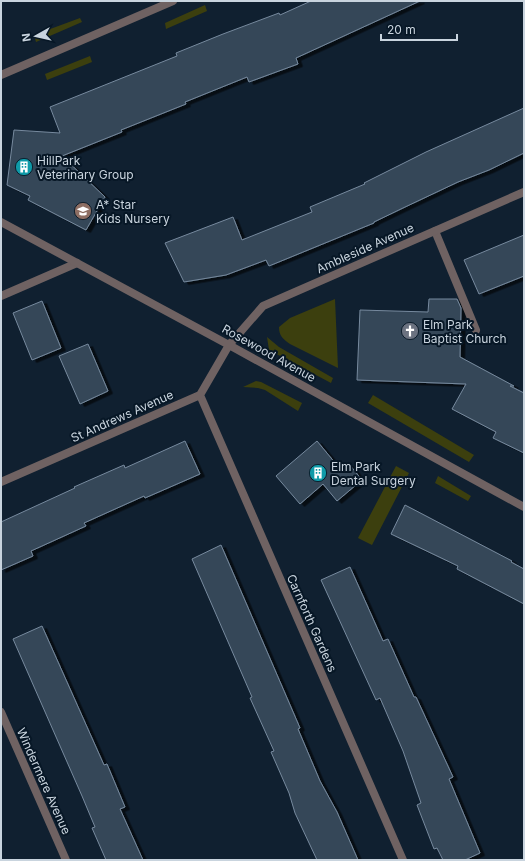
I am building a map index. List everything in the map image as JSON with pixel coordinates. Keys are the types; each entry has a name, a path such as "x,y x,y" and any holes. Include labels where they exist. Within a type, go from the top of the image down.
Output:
{"street":[{"path":"1,76 173,1"},
{"name":"Ambleside Avenue","path":"229,345 264,306 524,192"},
{"name":"Rosewood Avenue","path":"1,222 524,507"},
{"path":"435,231 476,330"},
{"path":"1,296 77,263"},
{"path":"200,395 229,345"},
{"name":"St Andrews Avenue","path":"1,482 200,395"},
{"name":"Carnforth Gardens","path":"200,395 403,860"},
{"name":"Windermere Avenue","path":"1,712 66,860"}],"green space":[{"path":"205,5 207,11 166,29 165,23"},
{"path":"80,18 82,22 36,42 34,35"},
{"path":"90,56 92,62 47,80 45,74"},
{"path":"335,299 338,368 290,344 282,337 279,327 290,318"},
{"path":"267,337 279,347 333,378 331,383 269,350"},
{"path":"256,381 261,382 302,403 298,411 265,390 243,387"},
{"path":"373,395 474,455 469,462 368,403"},
{"path":"396,466 409,473 372,545 358,538"},
{"path":"438,476 471,496 468,501 435,483"}],"building":[{"path":"311,1 420,1 296,58 298,64 249,82 247,77 185,102 186,104 121,130 122,132 62,156 105,197 86,230 28,200 30,196 7,185 14,130 60,133 50,107 177,56 176,53 279,13 280,15"},
{"path":"524,108 524,153 489,170 458,182 374,223 269,266 266,260 226,275 184,282 165,243 233,217 242,240 312,212 310,207 365,184 364,183 426,152"},
{"path":"524,235 524,276 479,294 464,260"},
{"path":"429,299 457,299 461,308 460,357 524,393 524,453 493,438 496,432 452,409 466,384 357,380 360,310 428,312"},
{"path":"42,301 61,348 32,360 13,313"},
{"path":"88,344 108,391 80,404 59,356"},
{"path":"185,441 200,474 145,498 144,496 84,523 86,526 31,551 33,556 1,570 1,522 75,488 74,487 124,465 125,468"},
{"name":"Elm Park Dental Surgery","path":"317,441 341,470 349,464 362,480 337,501 323,484 300,504 276,476"},
{"path":"405,505 512,561 511,562 524,569 524,604 457,569 458,566 391,534"},
{"path":"221,545 300,728 298,729 320,781 337,812 358,860 317,860 295,813 289,793 271,752 274,751 250,698 252,697 192,559"},
{"path":"350,567 383,641 388,639 453,777 449,779 480,853 465,860 443,860 437,848 434,849 417,805 421,803 403,751 380,698 376,700 321,580"},
{"path":"42,626 104,765 107,764 125,807 120,809 143,860 106,860 92,828 95,827 13,639"}],"place":[{"name":"HillPark Veterinary Group","path":"24,167"},
{"name":"A* Star Kids Nursery","path":"83,211"},
{"name":"Elm Park Baptist Church","path":"410,331"},
{"name":"Elm Park Dental Surgery","path":"318,473"}]}
